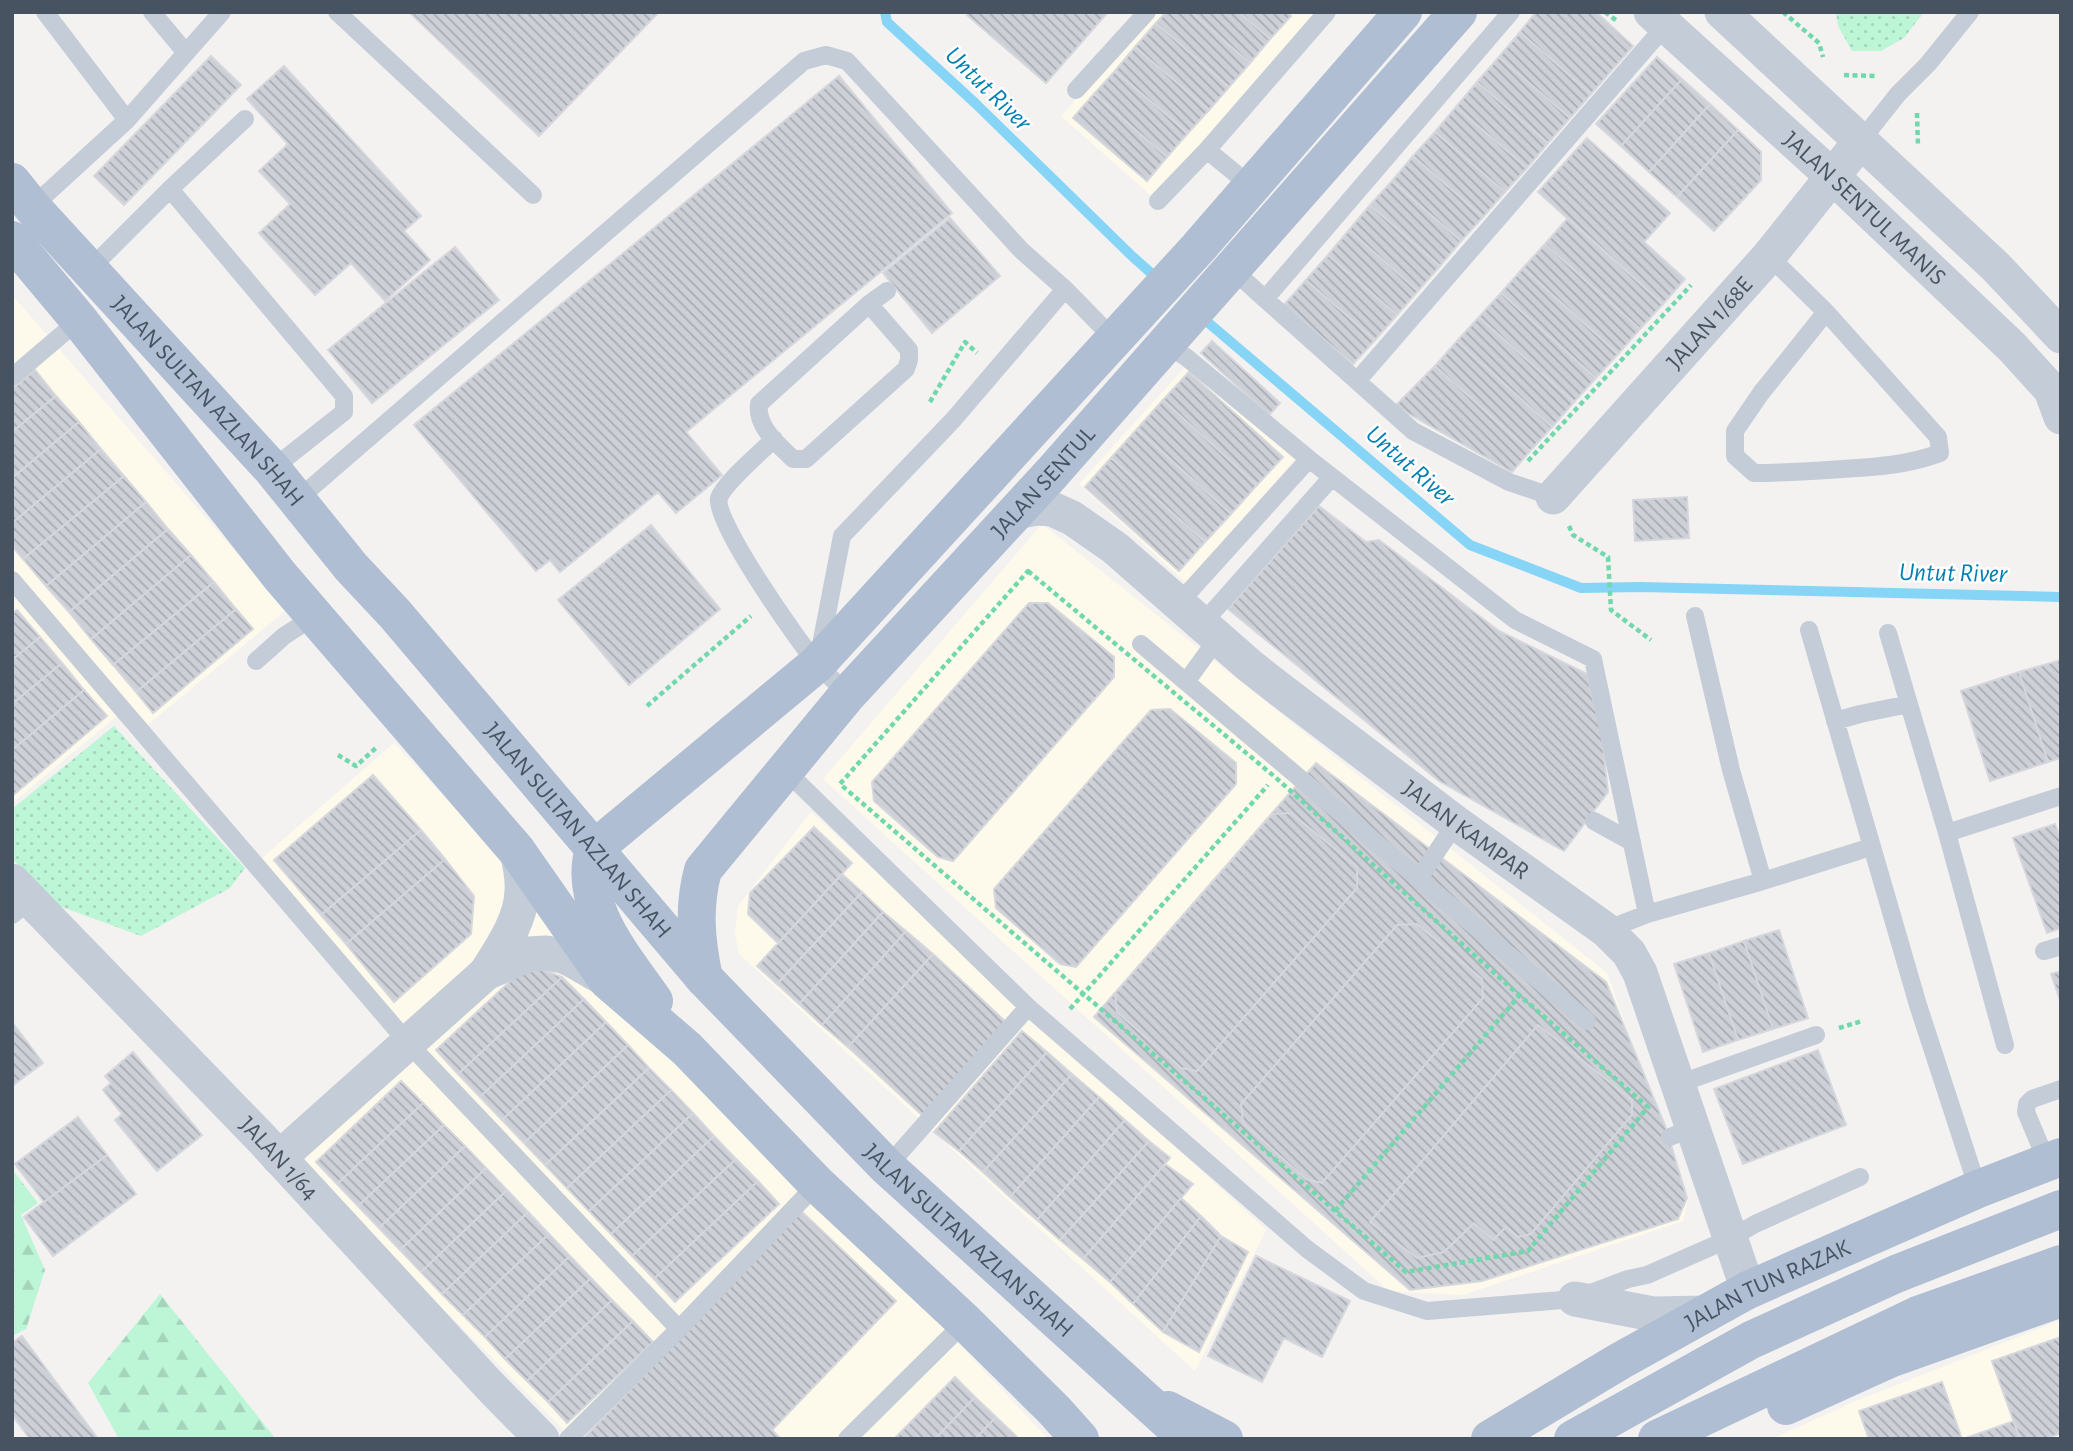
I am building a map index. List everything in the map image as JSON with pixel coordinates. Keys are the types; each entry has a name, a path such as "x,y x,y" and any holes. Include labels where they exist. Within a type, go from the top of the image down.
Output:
{"main road":[{"name":"JALAN SENTUL","path":"594,849 817,664 1198,248 1403,12"},
{"name":"JALAN SENTUL","path":"704,978 695,919 703,870 848,694 1052,473 1458,12"},
{"name":"JALAN SULTAN AZLAN SHAH","path":"22,194 272,469 351,567 404,624 704,978 887,1167 1188,1439"},
{"name":"JALAN SULTAN AZLAN SHAH","path":"12,240 79,320 280,576 517,852 607,980 687,1049 817,1184 965,1322 1080,1439"},
{"path":"594,849 590,860 590,874 596,911 687,1049"},
{"name":"JALAN TUN RAZAK","path":"1492,1437 1620,1361 1748,1290 1978,1189 2054,1160"},
{"name":"JALAN TUN RAZAK","path":"1573,1439 1751,1340 1896,1273 2061,1209"},
{"path":"1657,1439 1918,1315 2061,1264"},
{"path":"1714,1439 1892,1358 2061,1298"},
{"path":"1139,1394 1224,1439"}],"street":[{"name":"JALAN SENTUL MANIS","path":"1722,12 1995,266 2061,336"},
{"name":"JALAN SENTUL MANIS","path":"1658,18 1833,177 2012,347 2051,390 2061,418"},
{"name":"JALAN 1/68E","path":"1553,497 1769,256 1860,142"},
{"name":"JALAN KAMPAR","path":"1014,512 1037,508 1052,509 1072,517 1115,548 1199,622 1258,658 1456,823 1606,930 1629,953 1640,973 1678,1084 1681,1133 1731,1238 1748,1290"},
{"path":"279,1158 486,973 508,938 521,902 523,890 517,852"},
{"name":"JALAN 1/64","path":"18,899 279,1158 542,1439"},
{"path":"486,973 529,954 546,953 563,956 607,980"},
{"path":"1575,1299 1653,1314 1706,1313"}],"lane":[{"path":"45,12 127,120"},
{"path":"152,12 186,53"},
{"path":"22,194 127,120 222,12"},
{"path":"337,12 533,195"},
{"path":"1076,90 1147,12"},
{"path":"1158,201 1207,150 1327,12"},
{"path":"1265,299 1511,12"},
{"path":"1860,142 1970,12"},
{"path":"1357,381 1658,18"},
{"path":"297,500 804,61 826,55 847,61 1022,251 1065,289 1127,326"},
{"path":"89,270 244,119"},
{"path":"1207,150 1252,187"},
{"path":"170,189 344,396 344,412 272,469"},
{"path":"1769,256 1826,312 1938,437 1940,453 1923,460 1893,466 1785,473 1754,473 1735,456 1735,431 1761,393 1826,312"},
{"path":"1230,271 1413,431 1509,482 1553,497"},
{"path":"817,664 842,536 953,420 1065,289"},
{"path":"869,304 909,350 906,369 806,459 793,459 760,421 759,404 869,304 887,291"},
{"path":"12,377 79,320"},
{"path":"1168,340 1332,477 1359,508 1515,620 1593,659 1647,914"},
{"path":"774,439 726,486 719,500 722,516 755,577 817,664 848,694"},
{"path":"1186,682 1199,622 1309,459"},
{"path":"1199,622 1332,477"},
{"path":"12,580 408,1043 679,1328"},
{"path":"256,661 284,636 315,616"},
{"path":"1695,616 1731,770 1763,881"},
{"path":"1809,630 1940,1076 1978,1189"},
{"path":"1888,633 1947,833 2005,1045"},
{"path":"1141,644 1186,682 1280,771 1419,878 1587,1021"},
{"path":"1835,722 1909,704"},
{"path":"785,770 1028,1007 1307,1249 1364,1291 1427,1311 1575,1299 1628,1279 1647,1275 1860,1177"},
{"path":"1947,833 2061,796"},
{"path":"1594,821 1632,842"},
{"path":"1419,878 1456,823"},
{"path":"1606,930 1647,914 1871,847"},
{"path":"887,1167 1028,1007"},
{"path":"1678,1084 1816,1035"},
{"path":"2054,1160 2026,1112 2026,1107 2032,1099 2061,1088"},
{"path":"568,1439 817,1184"},
{"path":"847,1439 965,1322"}],"path":[{"path":"1783,12 1819,43 1824,63"},
{"path":"1839,73 1847,77 1875,76"},
{"path":"1509,482 1695,281"},
{"path":"1553,497 1573,535 1608,557 1611,610 1651,640"},
{"path":"1069,1011 1085,993 1280,771 1028,571 841,784 1085,993 1406,1272 1528,1251 1648,1107 1519,995"},
{"path":"647,706 754,613 772,601"},
{"path":"338,755 356,766 377,747"},
{"path":"1335,1212 1536,977"}],"shaded area":[{"path":"1156,12 1337,12 1270,91 1164,207 1061,116"},
{"path":"12,295 286,610 133,737 117,716 12,803"},
{"path":"1186,366 1296,458 1186,583 1079,484"},
{"path":"1042,524 1607,973 1688,1200 1683,1221 1463,1295 1389,1291 823,779"},
{"path":"394,743 1048,1439 573,1439 277,1142 408,1029 262,858"},
{"path":"811,812 1266,1230 1195,1371 739,954 735,932 738,906"},
{"path":"2061,1320 2061,1439 1772,1439 1849,1404"}],"green space":[{"path":"1836,12 1924,12 1904,38 1881,51 1852,51 1838,26"},
{"path":"114,726 245,868 230,888 141,936 51,903 12,858 12,809"},
{"path":"12,1169 38,1203 21,1215 45,1270 26,1329 12,1336"},
{"path":"160,1294 276,1439 119,1439 88,1383"}],"building":[{"path":"409,12 659,12 539,136"},
{"path":"969,12 1108,12 1046,83 967,15"},
{"path":"1166,12 1191,12 1250,63 1229,87 1156,23"},
{"path":"1191,12 1239,12 1270,39 1250,63"},
{"path":"1239,12 1287,12 1291,16 1270,39"},
{"path":"1536,12 1596,12 1633,46 1591,94 1520,32"},
{"path":"1156,23 1229,87 1209,110 1135,47"},
{"path":"1520,32 1591,94 1570,118 1499,57"},
{"path":"1135,47 1209,110 1188,133 1115,71"},
{"path":"211,56 241,85 124,205 94,176"},
{"path":"1499,57 1570,118 1548,143 1477,82"},
{"path":"1657,57 1682,79 1621,146 1596,124"},
{"path":"284,66 421,216 404,231 430,260 385,301 351,263 315,295 259,233 290,204 259,171 288,144 247,99"},
{"path":"1115,71 1188,133 1167,157 1094,94"},
{"path":"839,76 952,213 686,432 722,475 676,513 658,492 560,572 550,560 536,571 414,425"},
{"path":"1682,79 1710,104 1649,172 1621,146"},
{"path":"1477,82 1548,143 1527,168 1456,107"},
{"path":"1094,94 1167,157 1147,181 1073,118"},
{"path":"1710,104 1738,130 1677,197 1649,172"},
{"path":"1456,107 1527,168 1505,192 1435,132"},
{"path":"1738,130 1761,152 1761,180 1714,231 1677,197"},
{"path":"1435,132 1505,192 1483,217 1413,156"},
{"path":"1587,138 1670,213 1644,242 1685,279 1663,304 1538,192"},
{"path":"1413,156 1483,217 1461,241 1392,181"},
{"path":"1392,181 1461,241 1440,266 1370,205"},
{"path":"1370,205 1440,266 1418,291 1349,230"},
{"path":"950,218 1000,276 932,333 883,273"},
{"path":"1568,218 1663,304 1640,329 1545,244"},
{"path":"1349,230 1418,291 1397,315 1328,255"},
{"path":"1545,244 1640,329 1618,354 1523,268"},
{"path":"455,247 499,300 372,403 328,350"},
{"path":"1328,255 1397,315 1375,340 1306,280"},
{"path":"1523,268 1618,354 1596,378 1501,293"},
{"path":"1306,280 1375,340 1353,364 1284,305"},
{"path":"1501,293 1596,378 1574,402 1479,317"},
{"path":"1479,317 1574,402 1552,427 1457,341"},
{"path":"1212,341 1280,403 1269,415 1201,353"},
{"path":"1457,341 1552,427 1530,451 1435,366"},
{"path":"1435,366 1530,451 1512,472 1395,406"},
{"path":"35,370 56,396 12,432 12,389"},
{"path":"1189,372 1283,457 1257,485 1163,400"},
{"path":"56,396 79,422 12,478 12,432"},
{"path":"1163,400 1257,485 1231,514 1137,429"},
{"path":"79,422 101,449 12,523 12,478"},
{"path":"1137,429 1231,514 1205,542 1111,458"},
{"path":"101,449 124,476 23,559 12,546 12,523"},
{"path":"1111,458 1205,542 1179,571 1085,487"},
{"path":"124,476 146,502 46,586 23,559"},
{"path":"1687,497 1689,538 1635,541 1633,500"},
{"path":"146,502 168,529 69,612 46,586"},
{"path":"1319,506 1366,542 1379,540 1499,631 1587,674 1602,737 1608,792 1564,851 1439,781 1228,609"},
{"path":"651,525 720,609 629,685 558,600"},
{"path":"168,529 191,555 91,639 69,612"},
{"path":"191,555 214,582 113,665 91,639"},
{"path":"214,582 236,609 136,692 113,665"},
{"path":"1029,603 1048,603 1114,657 1114,677 953,861 938,857 874,801 872,782"},
{"path":"236,609 253,629 153,713 136,692"},
{"path":"17,610 40,637 12,660 12,614"},
{"path":"40,637 62,663 12,704 12,660"},
{"path":"2061,660 2061,758 2048,762 2019,672"},
{"path":"62,663 84,690 12,750 12,704"},
{"path":"2019,672 2048,762 1990,781 1961,691"},
{"path":"84,690 107,716 12,796 12,750"},
{"path":"1170,709 1236,763 1236,784 1076,967 1060,964 996,908 994,889 1151,710"},
{"path":"1316,763 1606,982 1666,1128 1687,1198 1678,1219 1482,1281 1410,1290 1094,1017"},
{"path":"373,775 421,830 321,915 274,860"},
{"path":"1291,813 1357,867 1357,888 1197,1071 1181,1068 1117,1012 1115,993 1272,814"},
{"path":"2055,824 2061,839 2061,928 2047,933 2013,838"},
{"path":"814,827 852,863 778,943 748,914 750,893"},
{"path":"421,830 445,859 346,944 321,915"},
{"path":"445,859 474,896 471,934 394,1002 346,944"},
{"path":"842,874 862,892 777,984 757,966"},
{"path":"862,892 883,912 799,1004 777,984"},
{"path":"883,912 906,931 822,1025 799,1004"},
{"path":"1417,924 1482,979 1483,998 1322,1183 1306,1179 1243,1123 1241,1104 1397,925"},
{"path":"1779,930 1808,1018 1773,1029 1744,941"},
{"path":"906,931 933,954 848,1047 822,1025"},
{"path":"1744,941 1773,1029 1738,1040 1709,953"},
{"path":"1709,953 1738,1040 1703,1052 1674,964"},
{"path":"933,954 1007,1023 922,1115 848,1047"},
{"path":"541,969 562,977 458,1074 436,1050 518,974"},
{"path":"2061,971 2061,1003 2051,974"},
{"path":"562,977 584,999 480,1097 458,1074"},
{"path":"584,999 606,1022 502,1120 480,1097"},
{"path":"12,1022 43,1063 12,1086"},
{"path":"606,1022 628,1045 524,1143 502,1120"},
{"path":"1538,1025 1632,1100 1632,1115 1531,1234 1518,1237 1506,1227 1493,1240 1474,1223 1444,1252 1417,1258 1370,1222"},
{"path":"1022,1031 1047,1052 959,1151 934,1132"},
{"path":"628,1045 649,1068 545,1165 524,1143"},
{"path":"1818,1050 1846,1125 1743,1164 1714,1089"},
{"path":"133,1052 202,1135 157,1171 115,1120 122,1114 103,1090 111,1083 105,1076"},
{"path":"1047,1052 1072,1074 983,1172 959,1151"},
{"path":"649,1068 671,1090 567,1188 545,1165"},
{"path":"1072,1074 1099,1097 1010,1197 983,1172"},
{"path":"401,1081 423,1103 337,1184 316,1162"},
{"path":"671,1090 693,1113 589,1211 567,1188"},
{"path":"1099,1097 1125,1120 1037,1220 1010,1197"},
{"path":"423,1103 444,1125 358,1206 337,1184"},
{"path":"693,1113 714,1136 611,1234 589,1211"},
{"path":"78,1117 107,1155 44,1202 15,1164"},
{"path":"1125,1120 1149,1141 1060,1240 1037,1220"},
{"path":"444,1125 465,1146 379,1228 358,1206"},
{"path":"714,1136 736,1159 632,1256 611,1234"},
{"path":"1149,1141 1170,1158 1083,1259 1060,1240"},
{"path":"465,1146 486,1168 400,1250 379,1228"},
{"path":"107,1155 136,1194 53,1256 24,1217"},
{"path":"736,1159 758,1181 654,1279 632,1256"},
{"path":"1165,1164 1193,1184 1110,1282 1083,1259"},
{"path":"486,1168 507,1190 421,1272 400,1250"},
{"path":"758,1181 779,1204 675,1302 654,1279"},
{"path":"507,1190 528,1212 442,1294 421,1272"},
{"path":"1181,1198 1201,1216 1133,1304 1110,1282"},
{"path":"801,1211 896,1301 772,1430 781,1439 583,1439"},
{"path":"528,1212 549,1234 463,1315 442,1294"},
{"path":"1201,1216 1221,1236 1163,1332 1133,1304"},
{"path":"549,1234 570,1256 485,1337 463,1315"},
{"path":"1221,1236 1248,1252 1199,1352 1163,1332"},
{"path":"570,1256 591,1278 505,1359 485,1337"},
{"path":"1256,1256 1350,1301 1322,1357 1284,1338 1262,1382 1208,1356"},
{"path":"591,1278 612,1300 527,1381 505,1359"},
{"path":"612,1300 633,1321 548,1402 527,1381"},
{"path":"633,1321 653,1342 567,1423 548,1402"},
{"path":"22,1336 98,1439 30,1439 12,1415 12,1343"},
{"path":"2061,1337 2061,1433 2046,1439 2020,1439 1992,1361"},
{"path":"955,1377 975,1397 935,1439 894,1439"},
{"path":"1942,1382 1962,1439 1869,1439 1859,1411"},
{"path":"975,1397 996,1417 975,1439 935,1439"},
{"path":"996,1417 1017,1437 975,1439"},
{"path":"2014,1421 2020,1439 1963,1439"}],"waterway":[{"name":"Untut River","path":"885,12 887,22 1160,281"},
{"name":"Untut River","path":"1198,314 1470,545 1581,588 1641,587 2061,597"}]}
